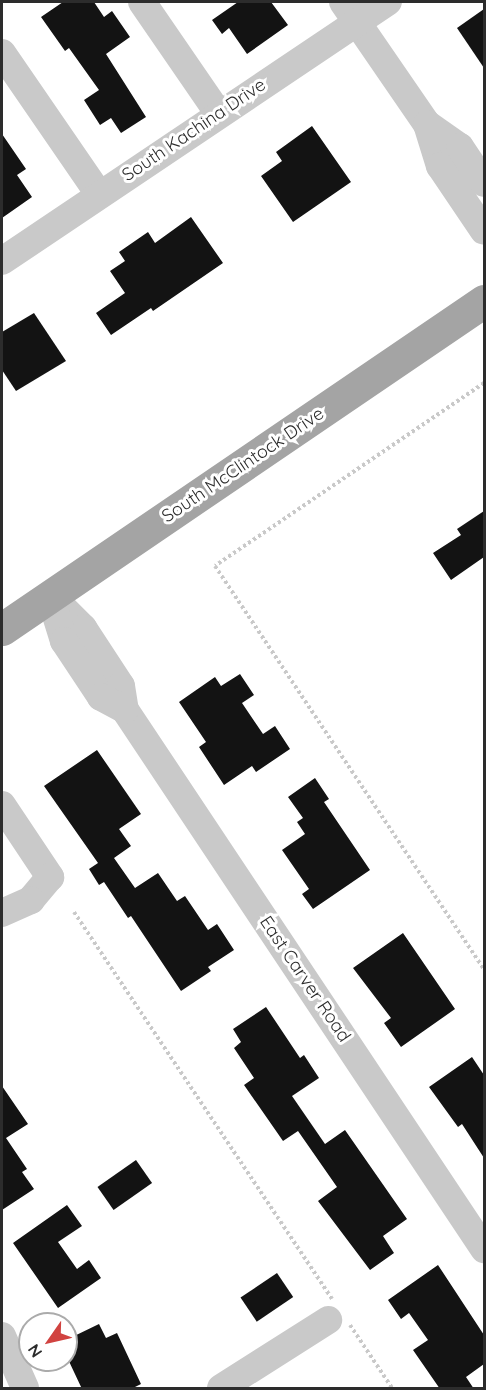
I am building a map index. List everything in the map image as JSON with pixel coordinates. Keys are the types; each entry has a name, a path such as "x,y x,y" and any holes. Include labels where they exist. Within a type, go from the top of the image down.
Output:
{"main road":[{"name":"South McClintock Drive","path":"2,628 484,301"}],"street":[{"path":"142,2 219,114"},
{"name":"South Kachina Drive","path":"2,261 219,114 350,12 388,2"},
{"path":"350,12 427,124 440,166 484,231"},
{"path":"2,53 99,194"},
{"path":"427,124 460,147 484,183"},
{"name":"East Carver Road","path":"50,595 64,641 76,660 101,697 126,710 484,1249"},
{"path":"2,806 50,877 32,900 2,913"},
{"path":"221,1389 336,1314"},
{"path":"2,1336 25,1389"}],"path":[{"path":"484,383 215,566 484,969"},
{"path":"74,912 336,1314 392,1389"}],"building":[{"path":"63,2 94,2 104,17 112,11 130,37 106,54 146,117 121,133 111,118 100,125 84,100 99,90 69,48 65,51 41,17"},
{"path":"238,2 271,2 288,25 247,54 229,28 222,34 212,20"},
{"path":"484,9 484,68 457,28"},
{"path":"312,126 351,182 293,222 261,176 282,161 276,152"},
{"path":"2,134 26,169 17,175 32,197 2,218"},
{"path":"191,217 223,263 153,311 151,308 111,335 96,313 125,293 110,271 125,261 119,252 148,232 155,243"},
{"path":"34,313 66,361 16,391 2,370 2,332"},
{"path":"484,511 484,557 451,580 433,553 461,535 457,529"},
{"path":"240,674 254,695 242,703 263,734 275,726 290,749 256,772 252,766 224,785 199,747 206,742 179,702 215,677 221,686"},
{"path":"97,750 141,814 119,829 131,846 114,858 135,888 158,873 177,901 185,896 208,930 217,924 234,950 208,967 211,971 181,991 131,916 128,918 104,882 99,885 89,869 98,863 44,786"},
{"path":"315,778 329,799 324,802 370,870 313,909 302,894 309,889 282,850 305,834 297,822 303,818 288,797"},
{"path":"403,933 455,1009 401,1047 384,1023 391,1018 353,968"},
{"path":"266,1007 300,1058 304,1055 319,1078 292,1096 325,1144 345,1130 407,1219 383,1236 394,1253 370,1270 318,1201 337,1187 298,1131 283,1141 244,1085 254,1078 234,1048 241,1042 233,1029"},
{"path":"472,1057 484,1075 484,1158 462,1124 458,1127 429,1087"},
{"path":"2,1086 28,1124 6,1138 27,1169 22,1172 34,1189 2,1210"},
{"path":"136,1160 152,1183 114,1210 97,1187"},
{"path":"67,1205 82,1226 58,1242 77,1269 89,1260 101,1278 58,1308 13,1243"},
{"path":"438,1265 484,1335 484,1364 466,1377 474,1389 440,1389 413,1350 428,1340 409,1313 401,1319 388,1300"},
{"path":"277,1273 293,1297 257,1322 241,1298"},
{"path":"99,1324 106,1338 117,1333 141,1384 131,1389 82,1389 74,1372 78,1372 78,1334"}]}
